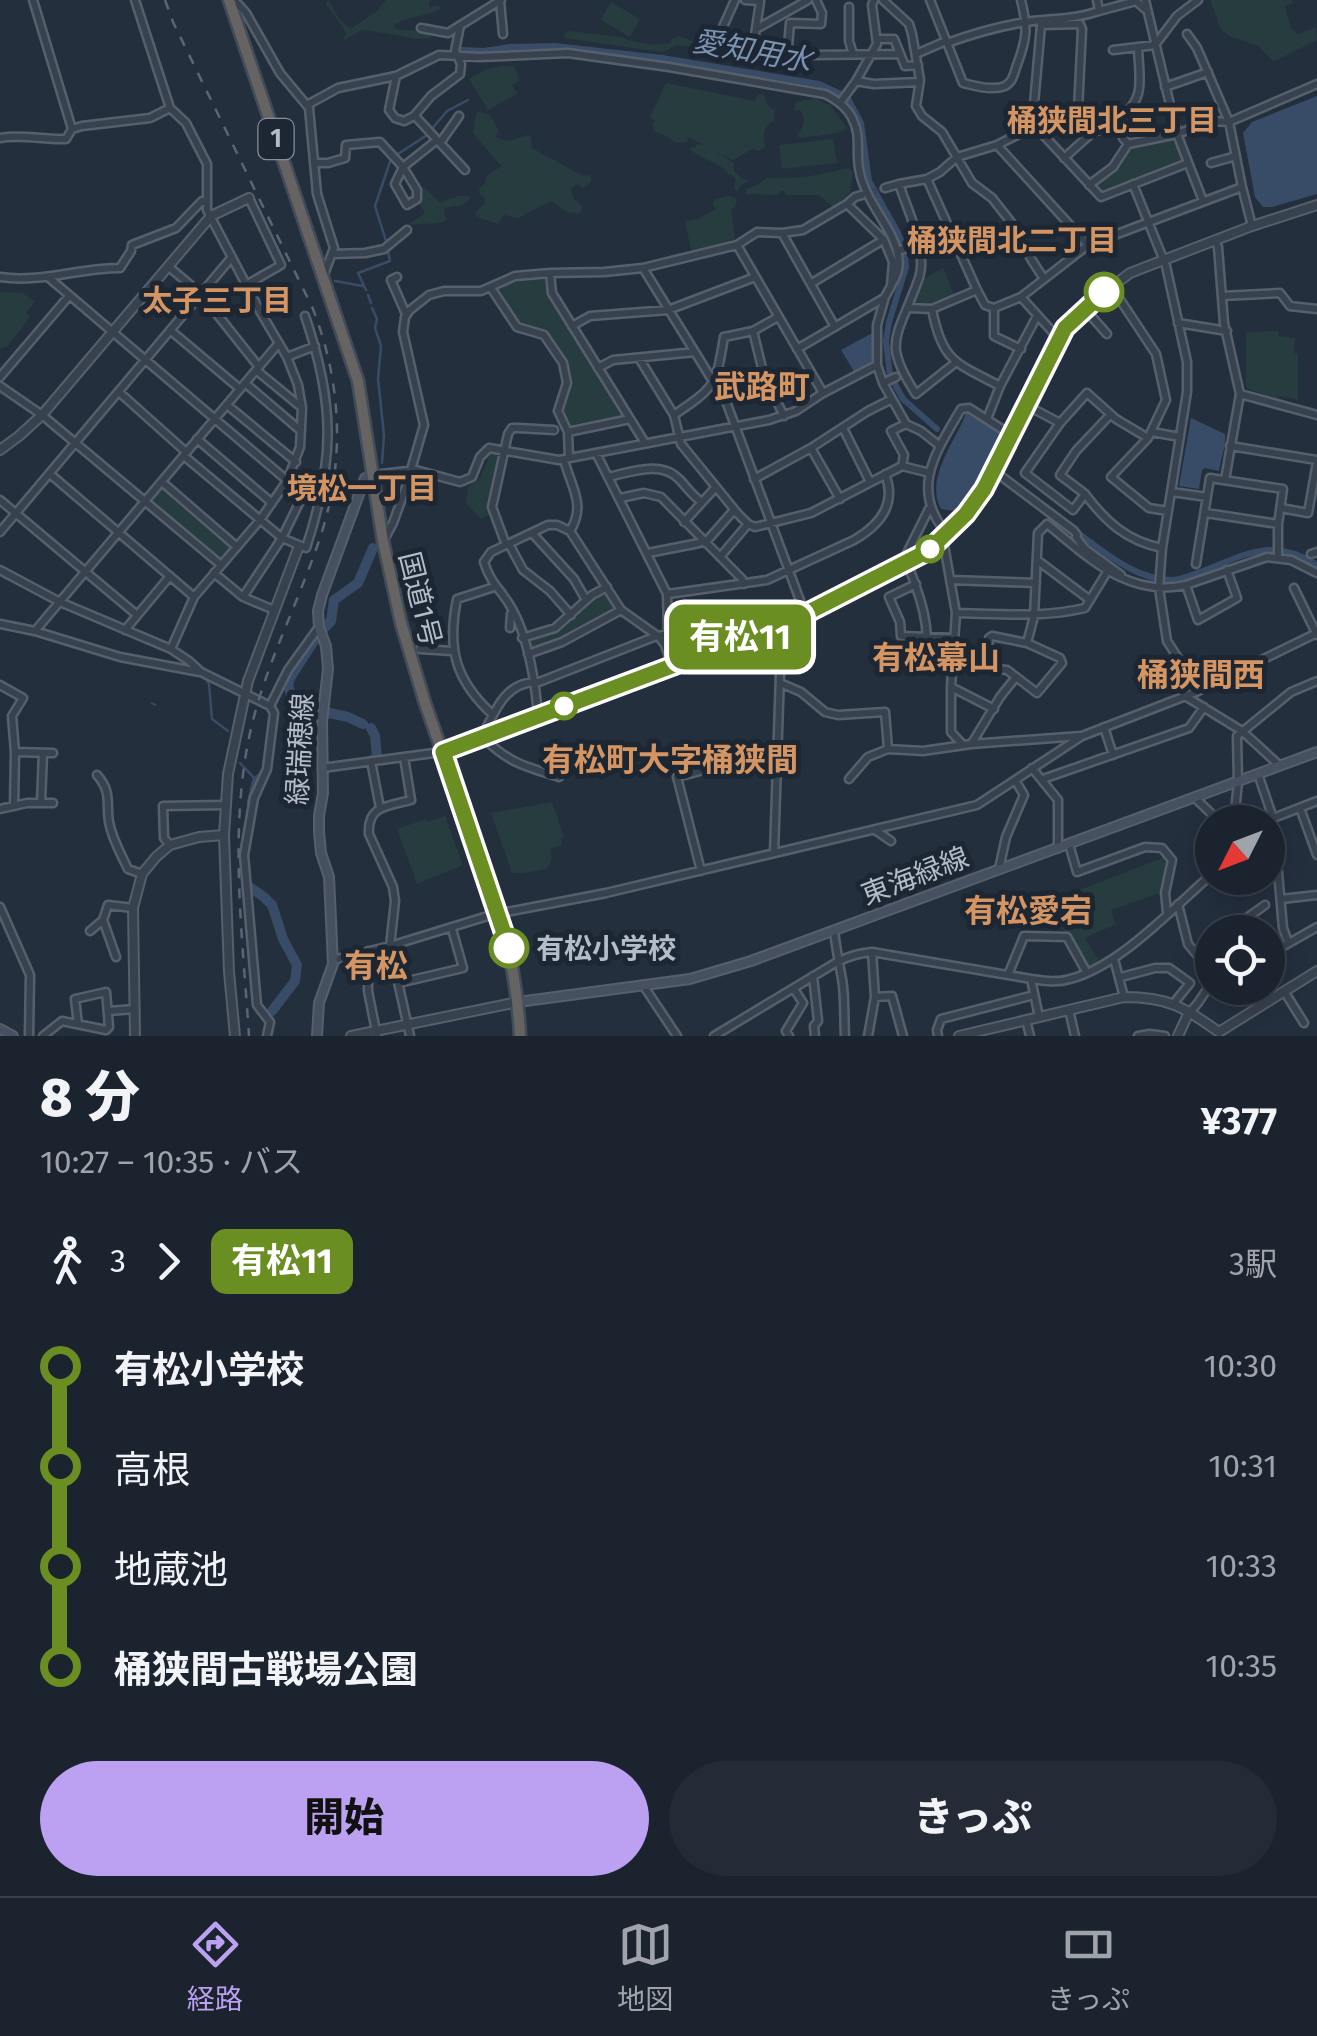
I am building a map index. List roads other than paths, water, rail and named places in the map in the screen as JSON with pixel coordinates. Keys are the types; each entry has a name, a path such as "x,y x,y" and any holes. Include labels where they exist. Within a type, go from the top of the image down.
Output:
{"highway":[{"name":"国道1号","path":"229,0 358,381 383,541 409,653 512,958 520,1036"}],"main road":[{"name":"緑瑞穂線","path":"317,1036 319,1003 333,960 329,877 319,832 322,722 328,669 318,611 365,478 373,475"},
{"name":"東海緑線","path":"518,1002 690,979 746,963 1317,752"},
{"path":"0,1029 13,1036"}],"street":[{"path":"0,138 66,139 72,129 33,0"},
{"path":"135,0 170,108 186,123 207,164 211,216 287,357 302,408 302,432 288,481 194,597 171,650"},
{"path":"229,0 246,13 280,73 307,105 316,194 334,248 322,278"},
{"path":"421,28 448,33 501,0 504,34"},
{"path":"735,0 722,29 724,34 754,41 757,46 788,47 790,10"},
{"path":"744,0 760,1 754,41"},
{"path":"758,28 808,0"},
{"path":"790,23 821,24 822,13 816,0"},
{"path":"842,101 877,44 874,0"},
{"path":"884,0 908,24 918,65 916,106 942,132 972,183 992,198 1014,226 1044,279"},
{"path":"930,0 963,84 981,87 1000,87 1011,80 1025,46 1026,22 1020,0"},
{"path":"1097,0 1098,11"},
{"path":"1155,46 1177,16 1198,0"},
{"path":"916,54 972,34 1026,22 1074,19 1136,1 1146,4 1176,134 1203,201"},
{"path":"849,7 853,54"},
{"path":"1093,132 1078,110 1080,24 1041,25 1034,104 1036,126 1089,186 1101,197 1188,162"},
{"path":"396,76 389,110 399,120 409,120 431,96 460,74 462,64 455,54 460,26"},
{"path":"1188,34 1229,122 1252,226"},
{"path":"876,39 894,39 905,66 918,65"},
{"path":"1113,50 1155,46"},
{"path":"1128,144 1118,120 1140,96 1138,47"},
{"path":"307,105 338,88 396,76 439,55 568,53 782,85 842,101 858,135 862,180 899,250 898,274 885,297 877,325 877,365 906,424 940,446"},
{"path":"814,55 899,54"},
{"path":"1166,87 1208,72"},
{"path":"856,81 919,82"},
{"path":"1089,186 1114,167 1128,144 1176,134 1211,121 1229,122 1317,84"},
{"path":"72,129 150,118 170,108"},
{"path":"414,116 465,170"},
{"path":"314,163 345,158 346,145 380,142 403,167 417,190 417,198 407,205 394,184 403,167 438,142 459,116"},
{"path":"1064,158 1093,132 1118,124"},
{"path":"885,188 928,179 957,157 997,145 1036,126"},
{"path":"997,145 1088,245"},
{"path":"1211,163 1236,156"},
{"path":"928,179 977,290 985,305 994,308 1021,297 1088,245 1242,187"},
{"path":"899,184 922,261 920,277 897,329 894,346 898,364 916,394 956,363"},
{"path":"1133,184 1164,260 1188,372 1159,586 1167,641 1196,692"},
{"path":"383,541 412,470 424,424 403,332 406,316 419,302 436,293 491,288 515,276 643,268 737,245 757,232 803,230 862,195"},
{"path":"0,450 42,415 211,216 249,198 281,265 246,285"},
{"path":"0,277 18,280 120,268 132,246 176,228 202,201 207,203"},
{"path":"847,204 884,240 893,262 891,286"},
{"path":"322,768 443,752 483,738 805,614 928,551 966,514 984,489 1058,338 1084,308 1130,274 1317,205"},
{"path":"332,254 384,249 407,230"},
{"path":"782,233 834,327"},
{"path":"812,283 884,240"},
{"path":"1215,241 1224,323 1240,394 1225,480"},
{"path":"737,245 822,393"},
{"path":"899,250 912,247"},
{"path":"0,532 232,257"},
{"path":"169,267 201,294 258,368 302,408"},
{"path":"643,268 727,404 805,614 780,674 774,853"},
{"path":"550,273 552,293 646,443"},
{"path":"397,276 391,280 406,316"},
{"path":"48,277 303,494 321,498"},
{"path":"572,326 590,316 668,310 755,277"},
{"path":"1111,286 1153,349 1166,400 1150,435 1111,477 1149,508 1168,511"},
{"path":"491,288 517,327 544,334 563,362 567,384 558,410 568,432 566,459 579,506 570,531"},
{"path":"908,308 932,309 977,290"},
{"path":"1222,296 1280,294 1290,306 1317,309"},
{"path":"0,377 69,296"},
{"path":"797,349 885,297"},
{"path":"1021,297 1058,338"},
{"path":"994,308 994,336 1021,349"},
{"path":"1084,308 1107,334"},
{"path":"932,309 944,351 956,363 1000,386"},
{"path":"119,392 260,520 282,538 306,548 328,463 328,418 326,392 304,316"},
{"path":"986,419 1038,316"},
{"path":"674,415 714,382 724,338 753,331 778,317"},
{"path":"1178,323 1228,331"},
{"path":"170,330 302,432"},
{"path":"753,331 764,376 784,416"},
{"path":"35,631 279,343"},
{"path":"287,357 314,346"},
{"path":"598,368 613,360 695,352"},
{"path":"639,358 674,415 681,444 748,524 756,527 811,514 902,466 930,473"},
{"path":"373,475 412,470 460,482 476,471 489,448 566,459 736,427 784,416 877,365"},
{"path":"883,383 896,377"},
{"path":"0,386 42,415 220,565"},
{"path":"1085,494 1073,510 1024,473 1087,393 1110,415 1150,435 1180,437"},
{"path":"1240,394 1317,415"},
{"path":"754,479 892,400"},
{"path":"227,404 296,462"},
{"path":"1026,405 1060,423"},
{"path":"967,745 952,732 956,613 944,537 928,503 930,473 961,409 968,408 1011,435"},
{"path":"1110,415 1060,475 1085,494 1101,515 1140,544 1162,548"},
{"path":"568,432 630,419"},
{"path":"902,466 904,456 891,431 906,424"},
{"path":"554,430 512,428 492,507 523,570 550,591 571,615"},
{"path":"843,428 870,482"},
{"path":"198,440 272,503"},
{"path":"1230,446 1317,461 1308,513 1280,508"},
{"path":"811,448 840,498"},
{"path":"483,738 500,701 524,683 540,682 668,634 667,594 596,453"},
{"path":"608,477 649,469 666,470 702,502"},
{"path":"993,470 1074,532 1085,549 1125,579"},
{"path":"50,474 194,597"},
{"path":"667,594 766,580 868,532 890,500 885,474"},
{"path":"1196,564 1210,478 1283,489 1278,557"},
{"path":"162,482 237,547"},
{"path":"684,522 715,488"},
{"path":"1172,492 1207,497"},
{"path":"620,498 644,493 666,502 744,584"},
{"path":"243,597 282,538 303,494"},
{"path":"0,500 136,615"},
{"path":"928,637 906,555 930,508"},
{"path":"648,553 704,542 734,510"},
{"path":"1206,513 1278,524"},
{"path":"538,717 535,681 512,608 494,586 484,562 491,552 552,524 570,531 622,610 665,644 672,666"},
{"path":"720,557 748,524"},
{"path":"1027,643 1034,616 1038,532 1047,524 1107,572 1159,586 1186,584 1255,560 1278,557 1317,573"},
{"path":"532,533 574,579 586,600"},
{"path":"235,1036 224,836 228,774 244,694 298,546"},
{"path":"1037,560 1090,600"},
{"path":"0,570 60,602 171,650 201,672"},
{"path":"1186,584 1198,620 1238,598 1226,570"},
{"path":"214,572 243,597 274,610"},
{"path":"956,613 1034,616 1086,608 1107,572"},
{"path":"125,630 170,576"},
{"path":"950,580 1036,583"},
{"path":"916,584 889,597 900,622 901,636 956,638"},
{"path":"493,715 466,686 452,650 456,599 494,586"},
{"path":"522,638 555,628 607,587"},
{"path":"333,960 491,915 701,871 977,805 1082,736 1196,692 1317,634 1294,588"},
{"path":"510,628 512,608"},
{"path":"528,654 562,642 622,610"},
{"path":"0,624 120,657 201,672 270,706 274,712 267,768 254,798 244,855 258,1006 270,1022 267,1036"},
{"path":"270,706 296,657 321,630"},
{"path":"992,636 1027,643 1060,658 1062,663 1037,693 1016,677 1007,670 987,668 992,636"},
{"path":"420,649 452,650"},
{"path":"967,745 1016,677"},
{"path":"1236,805 1236,736 1291,692 1317,681"},
{"path":"780,684 801,692 825,712 885,712 888,749"},
{"path":"0,685 23,698 12,716 14,806"},
{"path":"951,687 994,709"},
{"path":"1185,696 1242,731 1279,765"},
{"path":"1043,779 1189,728 1204,708"},
{"path":"1104,726 1114,754"},
{"path":"849,779 868,757 888,749 923,750 1082,736"},
{"path":"483,738 515,764 559,777"},
{"path":"15,752 54,753"},
{"path":"41,802 43,753"},
{"path":"701,871 678,778 746,759 778,755"},
{"path":"404,757 411,800 380,808 371,816 369,834 393,887 390,946 410,1036"},
{"path":"370,762 380,808"},
{"path":"1032,768 1058,800 1058,848"},
{"path":"1258,774 1269,805"},
{"path":"97,776 107,786 108,819 120,854 128,869 142,874"},
{"path":"1000,869 1006,837 1024,795 1014,780"},
{"path":"1196,798 1203,805"},
{"path":"1285,814 1317,801"},
{"path":"0,809 27,802 53,803"},
{"path":"170,845 164,838 163,806 226,805"},
{"path":"1300,808 1317,855"},
{"path":"874,829 891,841"},
{"path":"135,1036 133,908 142,874 170,845 224,836"},
{"path":"1068,844 1077,872 1146,848 1162,848 1172,860 1165,893 1167,913"},
{"path":"714,1036 850,955 872,952 1031,979 1072,979 1114,959 1195,889"},
{"path":"1281,900 1317,894"},
{"path":"1280,895 1288,942"},
{"path":"1178,904 1188,944 1195,953"},
{"path":"1250,915 1265,904"},
{"path":"116,957 104,920 108,905 133,908"},
{"path":"0,908 30,975 29,1036"},
{"path":"90,931 104,920"},
{"path":"1285,944 1317,927"},
{"path":"400,982 462,968 452,929"},
{"path":"834,931 843,983 845,1036"},
{"path":"1008,975 1024,936 1067,937 1087,973"},
{"path":"368,952 368,991 376,1033"},
{"path":"868,1036 875,997 872,952"},
{"path":"1114,959 1124,997"},
{"path":"1120,978 1168,968 1190,982 1174,1003"},
{"path":"1285,990 1317,971"},
{"path":"813,976 818,1021 815,1036"},
{"path":"1031,979 1039,1017"},
{"path":"644,985 677,1036"},
{"path":"789,1036 786,1031 803,1004 794,989"},
{"path":"43,1036 62,1022 106,1030 110,1027 106,992 75,999 78,1024"},
{"path":"1285,993 1304,1022"},
{"path":"938,1036 941,1019 1034,995"},
{"path":"875,997 892,996 903,1036"},
{"path":"959,1036 1124,997 1174,1003 1226,1033 1265,1005"},
{"path":"351,1036 518,1002"},
{"path":"1178,1036 1197,1005"},
{"path":"108,1011 134,1009"},
{"path":"1069,1010 1075,1036"},
{"path":"1026,1020 1030,1036"},
{"path":"1005,1025 1008,1036"},
{"path":"1140,1036 1164,1036"}],"water":[{"path":"1317,96 1317,194 1263,207 1255,197 1243,133 1252,122"},
{"path":"876,331 873,362 855,373 841,350"},
{"path":"966,413 1001,433 962,504 955,511 941,509 936,484 939,472"},
{"path":"1191,418 1225,434 1219,471 1202,470 1199,489 1179,486"}],"waterway":[{"name":"愛知用水","path":"462,50 555,46 662,58 819,84 847,97 861,123 869,181 897,231 905,257 906,267 886,341 890,375 903,399 937,429"},
{"path":"431,130 447,111 468,100"},
{"path":"395,156 427,135"},
{"path":"386,241 375,206 391,159"},
{"path":"366,290 358,273 390,261 388,251"},
{"path":"335,281 363,286"},
{"path":"368,295 371,303"},
{"path":"372,308 381,346 378,379 384,435 382,463"},
{"name":"愛知用水","path":"1082,536 1123,565 1158,579 1182,578 1258,551 1286,551 1317,565"},
{"path":"320,710 310,706 297,710 288,686 290,678 331,621 334,600 358,583 373,548"},
{"path":"206,679 212,719 228,731"},
{"path":"325,712 363,724"},
{"path":"371,728 377,756"},
{"path":"240,763 257,781"},
{"path":"252,802 257,781 263,776"},
{"path":"251,888 272,905 297,965 295,981 272,1011"}],"tunnel":[{"path":"862,195 885,188"}],"railway":[{"path":"165,0 313,309 334,389 337,443 331,498 315,553 253,719 242,783 239,892 249,1036"}],"place":[{"name":"有松小学校","path":"509,948"}],"district":[{"name":"桶狭間北三丁目","path":"1112,121"},
{"name":"桶狭間北二丁目","path":"1012,241"},
{"name":"太子三丁目","path":"217,301"},
{"name":"武路町","path":"762,387"},
{"name":"境松一丁目","path":"362,489"},
{"name":"有松幕山","path":"936,658"},
{"name":"桶狭間西","path":"1201,675"},
{"name":"有松町大字桶狭間","path":"670,760"},
{"name":"有松愛宕","path":"1028,911"},
{"name":"有松","path":"376,966"}]}
